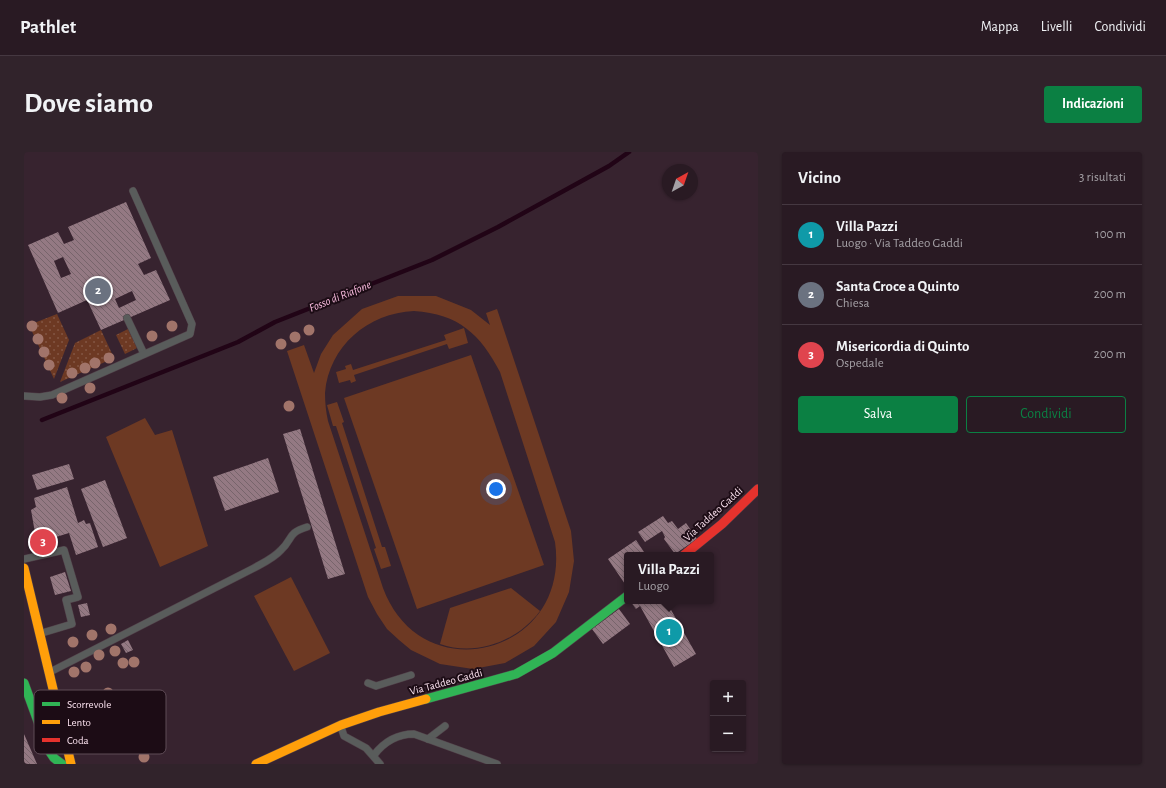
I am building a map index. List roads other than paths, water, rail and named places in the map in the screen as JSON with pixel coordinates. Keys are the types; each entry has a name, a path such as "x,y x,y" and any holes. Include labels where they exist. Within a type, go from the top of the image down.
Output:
{"street":[{"name":"Via Taddeo Gaddi","path":"688,552 708,538 758,489"},
{"path":"24,568 53,690"},
{"name":"Via Taddeo Gaddi","path":"256,764 340,725 379,712 516,674 553,653 624,598"},
{"path":"24,683 34,710"},
{"path":"51,754 62,764"},
{"path":"69,754 71,764"}],"lane":[{"path":"24,396 40,397 52,395 190,334 192,324 133,191"},
{"path":"127,318 144,354"},
{"path":"49,673 254,568 282,550 295,531 307,527"},
{"path":"24,559 64,550 78,597 66,600 72,624 39,634"},
{"path":"368,683 376,686 411,675"},
{"path":"340,725 344,736 366,748 380,764"},
{"path":"428,739 445,726"},
{"path":"374,756 386,742 403,734 414,734 497,764"}],"waterway":[{"name":"Fosso di Riafone","path":"42,420 238,342 275,322 432,260 498,227 609,166 629,152"}],"place":[{"name":"Santa Croce a Quinto","path":"98,291"},
{"name":"Misericordia di Quinto","path":"43,542"},
{"name":"Villa Pazzi","path":"669,632"}]}
